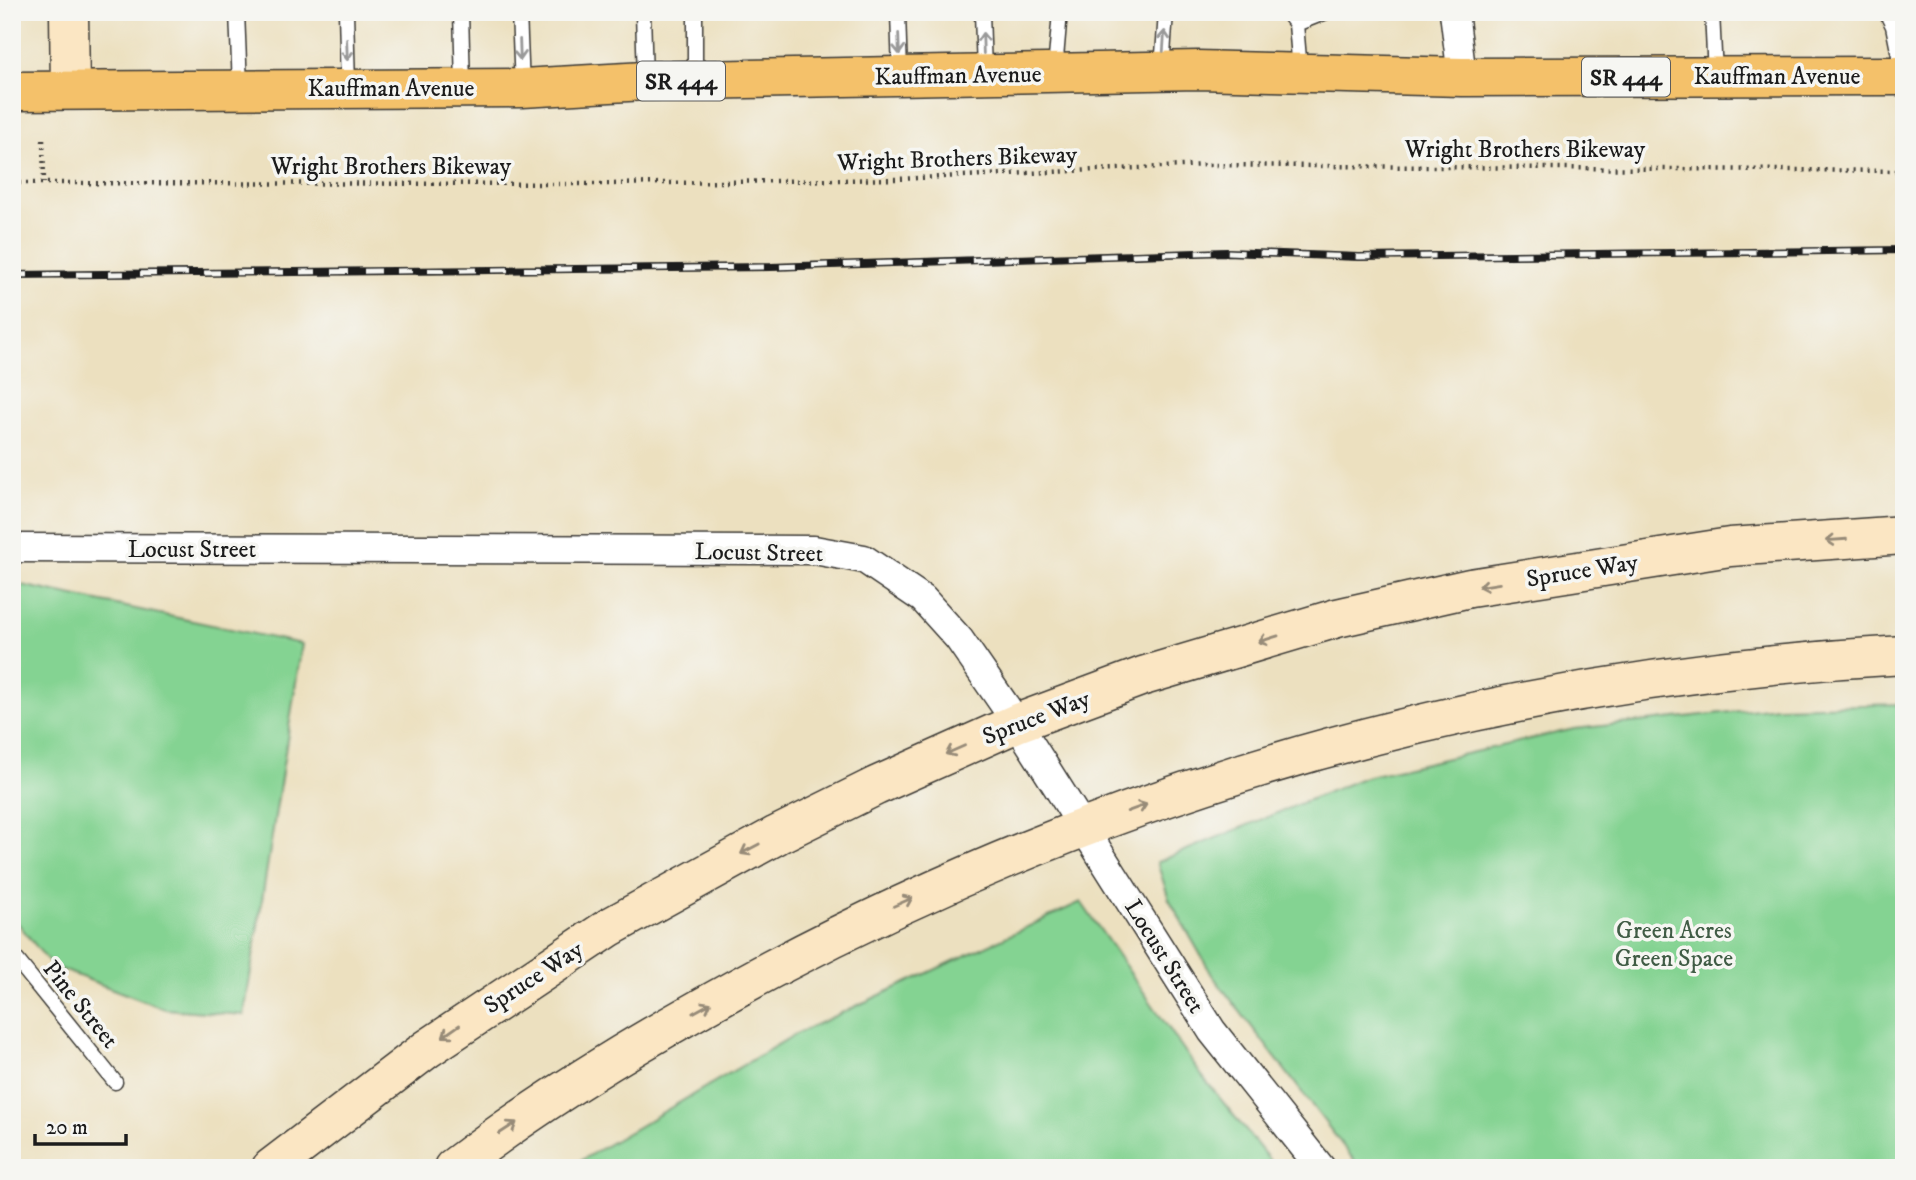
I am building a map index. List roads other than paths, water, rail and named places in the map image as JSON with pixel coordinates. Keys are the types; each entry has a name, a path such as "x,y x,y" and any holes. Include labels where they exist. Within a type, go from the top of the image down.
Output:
{"main road":[{"name":"Kauffman Avenue","path":"12,91 522,88 645,81 1162,71 1462,77 1904,76"}],"street":[{"path":"69,12 70,90"},
{"path":"1454,12 1462,77"},
{"name":"Spruce Way","path":"271,1168 427,1049 610,927 777,835 876,786 1017,723 1143,676 1311,626 1470,587 1730,547 1904,535"},
{"name":"Locust Street","path":"12,548 814,550 864,559 923,599 959,639 1017,723 1212,1031 1321,1168"},
{"path":"453,1168 494,1137 652,1036 879,913 1084,828 1207,782 1309,752 1449,716 1532,700 1740,668 1904,655"}],"lane":[{"path":"237,12 240,89"},
{"path":"346,12 348,88"},
{"path":"461,12 463,88"},
{"path":"519,12 522,88"},
{"path":"643,12 645,81"},
{"path":"695,12 695,80"},
{"path":"898,12 900,76"},
{"path":"982,12 984,74"},
{"path":"1055,73 1060,12"},
{"path":"1162,71 1166,12"},
{"path":"1300,73 1292,18 1326,12"},
{"path":"1712,12 1715,77"},
{"path":"1886,12 1893,26 1904,76"},
{"name":"Pine Street","path":"12,954 115,1082"}],"railway":[{"path":"12,275 771,267 1226,252 1359,257 1904,250"}],"park label":[{"name":"Green Acres Green Space","path":"1674,944"}]}
